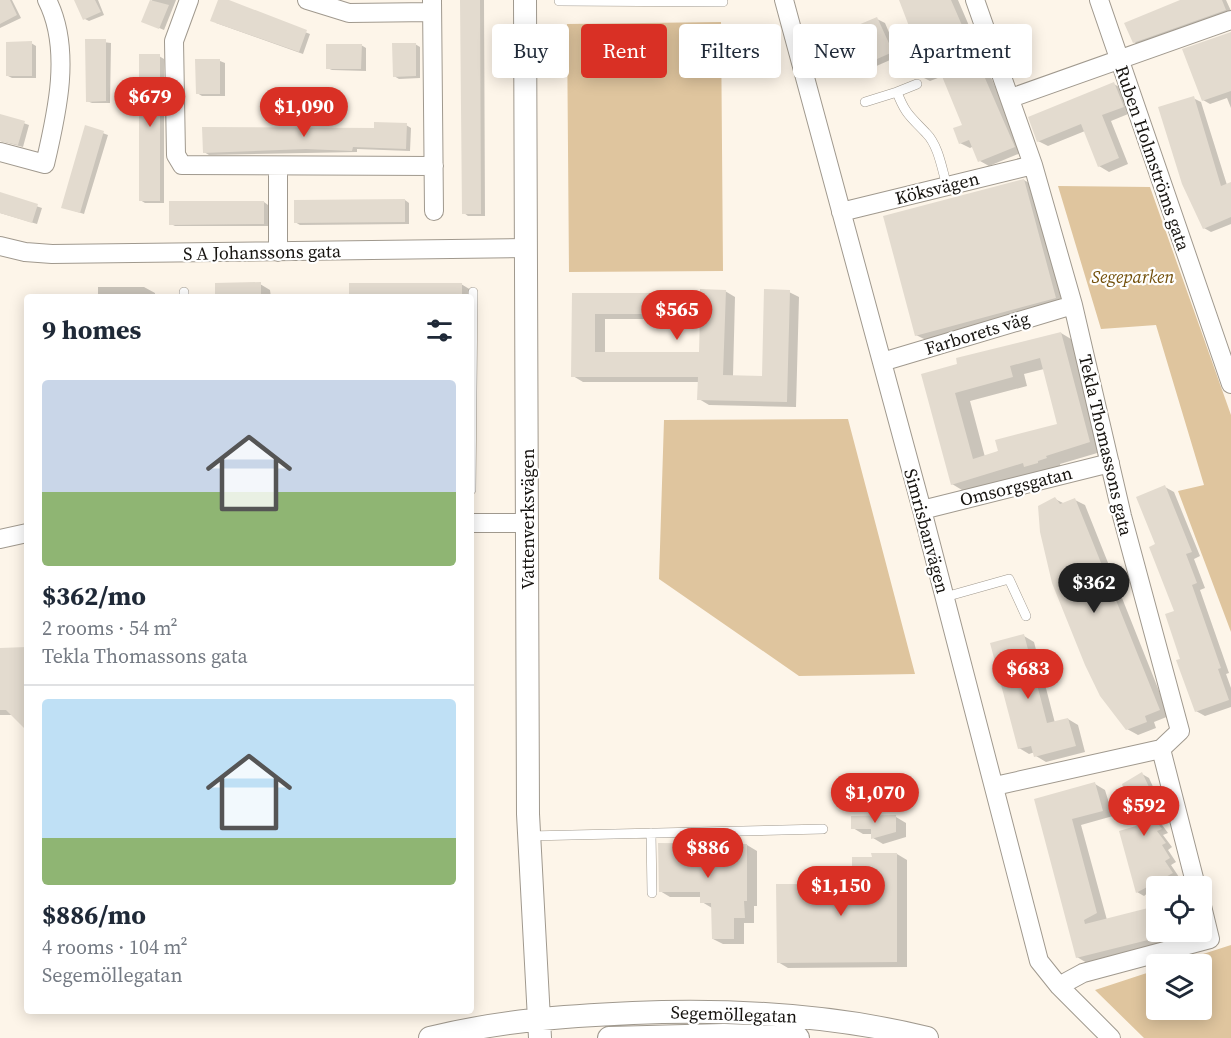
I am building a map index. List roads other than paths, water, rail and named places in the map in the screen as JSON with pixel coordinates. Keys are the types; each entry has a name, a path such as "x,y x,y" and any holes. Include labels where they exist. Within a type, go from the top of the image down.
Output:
{"street":[{"path":"0,152 45,164 58,105 60,54 54,13 47,0"},
{"path":"189,0 174,42 179,161 189,167 434,166"},
{"path":"307,0 349,13 432,6 434,211"},
{"name":"Vattenverksvägen","path":"525,0 529,836 539,1028"},
{"name":"Tekla Thomassons gata","path":"975,0 1033,165 1072,305 1110,463 1180,731 1161,749"},
{"name":"Ruben Holmströms gata","path":"1099,0 1231,384"},
{"name":"Simrisbanvägen","path":"789,2 1039,961 1059,986 1111,1038"},
{"path":"1011,98 1119,62 1231,20"},
{"name":"Köksvägen","path":"842,212 1033,165"},
{"path":"278,166 278,252"},
{"name":"S A Johanssons gata","path":"0,246 25,252 52,254 526,248"},
{"name":"Farborets väg","path":"882,362 1072,305"},
{"name":"Omsorgsgatan","path":"922,510 1110,463"},
{"path":"474,523 527,523"},
{"path":"0,539 24,533"},
{"path":"995,786 1161,749 1193,876"},
{"path":"1059,986 1083,973 1199,942"},
{"name":"Segemöllegatan","path":"430,1038 507,1021 539,1028 687,1011 751,1012 847,1022 927,1038"},
{"name":"Segemöllegatan","path":"609,1038 724,1035 798,1038"}],"lane":[{"path":"559,1 723,2"},
{"path":"865,102 917,84"},
{"path":"897,92 905,112 928,134 940,159 946,186"},
{"path":"945,597 1009,579 1026,616"},
{"path":"529,836 823,829"},
{"path":"651,833 652,893"}],"park label":[{"name":"Segeparken","path":"1133,276"}]}
